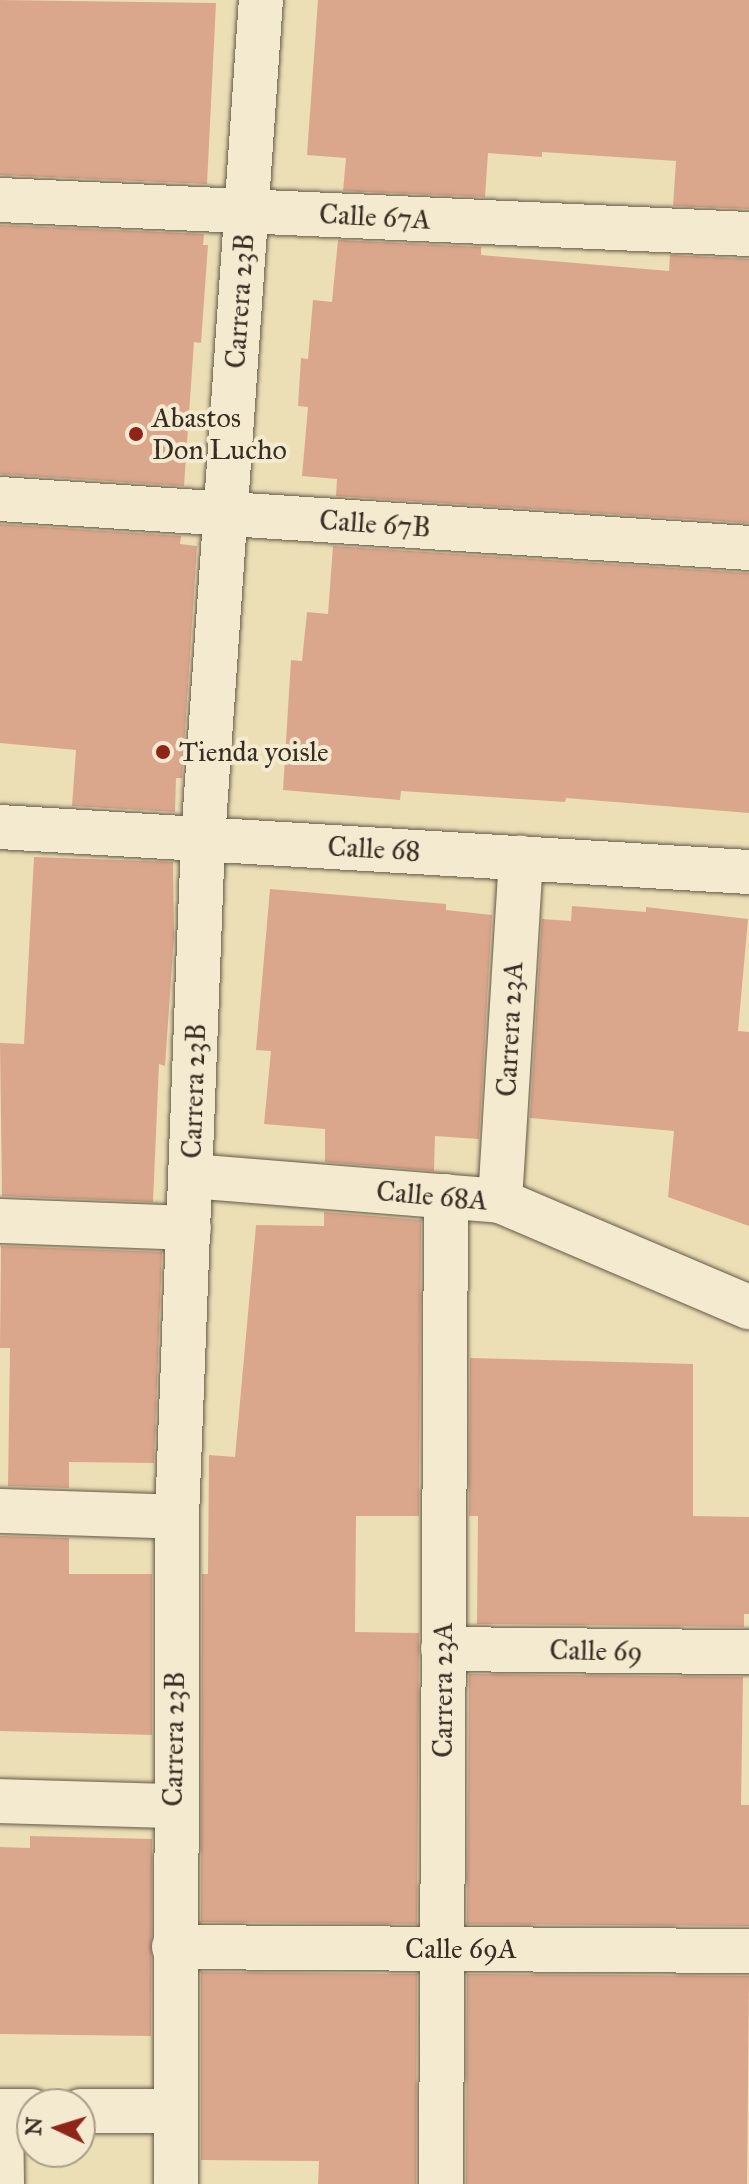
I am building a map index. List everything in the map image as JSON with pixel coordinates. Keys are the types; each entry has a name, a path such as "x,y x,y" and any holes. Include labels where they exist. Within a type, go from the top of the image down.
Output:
{"street":[{"name":"Carrera 23B","path":"176,2184 173,1806 177,1517 203,839 261,0"},
{"name":"Calle 67A","path":"0,200 749,234"},
{"name":"Calle 67B","path":"0,499 749,548"},
{"name":"Calle 68","path":"0,827 749,872"},
{"name":"Carrera 23A","path":"500,1201 521,858"},
{"name":"Calle 68A","path":"191,1176 500,1201 749,1307"},
{"name":"Carrera 23A","path":"441,2184 446,1196"},
{"path":"0,1221 189,1228"},
{"path":"0,1511 177,1517"},
{"name":"Calle 69","path":"443,1649 749,1652"},
{"path":"0,1801 173,1806"},
{"name":"Calle 69A","path":"174,1947 749,1951"},
{"path":"96,2111 175,2111"}],"lane":[{"path":"12,2184 14,2111"}],"building":[{"path":"0,0 216,3 207,184 0,175"},
{"path":"318,0 749,0 749,209 673,206 676,161 542,152 542,157 488,153 485,197 343,191 346,158 307,155"},
{"path":"0,225 204,234 203,245 208,245 201,343 194,342 184,486 0,474"},
{"path":"338,240 481,247 481,255 669,271 670,255 749,259 749,523 336,496 337,479 302,476 308,407 298,406 301,358 308,359 313,300 332,302"},
{"path":"0,524 181,536 180,544 197,546 182,778 176,778 175,812 72,806 76,750 0,743"},
{"path":"333,546 749,573 749,813 566,798 565,802 401,791 400,800 283,790 291,660 302,661 307,612 328,614"},
{"path":"34,857 173,862 174,936 165,1066 159,1064 153,1202 2,1196 0,1043 24,1044"},
{"path":"270,889 446,904 446,910 492,915 479,1139 435,1136 434,1171 325,1162 325,1129 264,1124 271,1051 256,1050"},
{"path":"572,906 646,912 646,907 748,919 738,1031 749,1032 749,1226 668,1197 674,1131 530,1118 542,919 571,921"},
{"path":"324,1212 421,1220 419,1516 356,1516 355,1632 419,1633 417,1924 201,1922 202,1574 208,1574 209,1455 235,1457 256,1225 324,1226"},
{"path":"1,1246 162,1252 154,1463 69,1462 69,1488 8,1486 10,1348 0,1348"},
{"path":"470,1358 693,1364 693,1516 749,1517 749,1614 744,1614 744,1627 477,1624 478,1516 469,1516"},
{"path":"0,1536 69,1538 69,1574 152,1574 152,1735 0,1731"},
{"path":"469,1674 743,1677 741,1805 749,1805 749,1926 467,1924"},
{"path":"30,1836 152,1839 151,2036 0,2034 0,1847 30,1848"},
{"path":"201,1972 417,1974 416,2184 318,2184 319,2161 201,2160"},
{"path":"467,1974 749,1976 747,2184 466,2184"}],"place":[{"name":"Abastos Don Lucho","path":"136,434"},
{"name":"Tienda yoisle","path":"163,752"}]}
